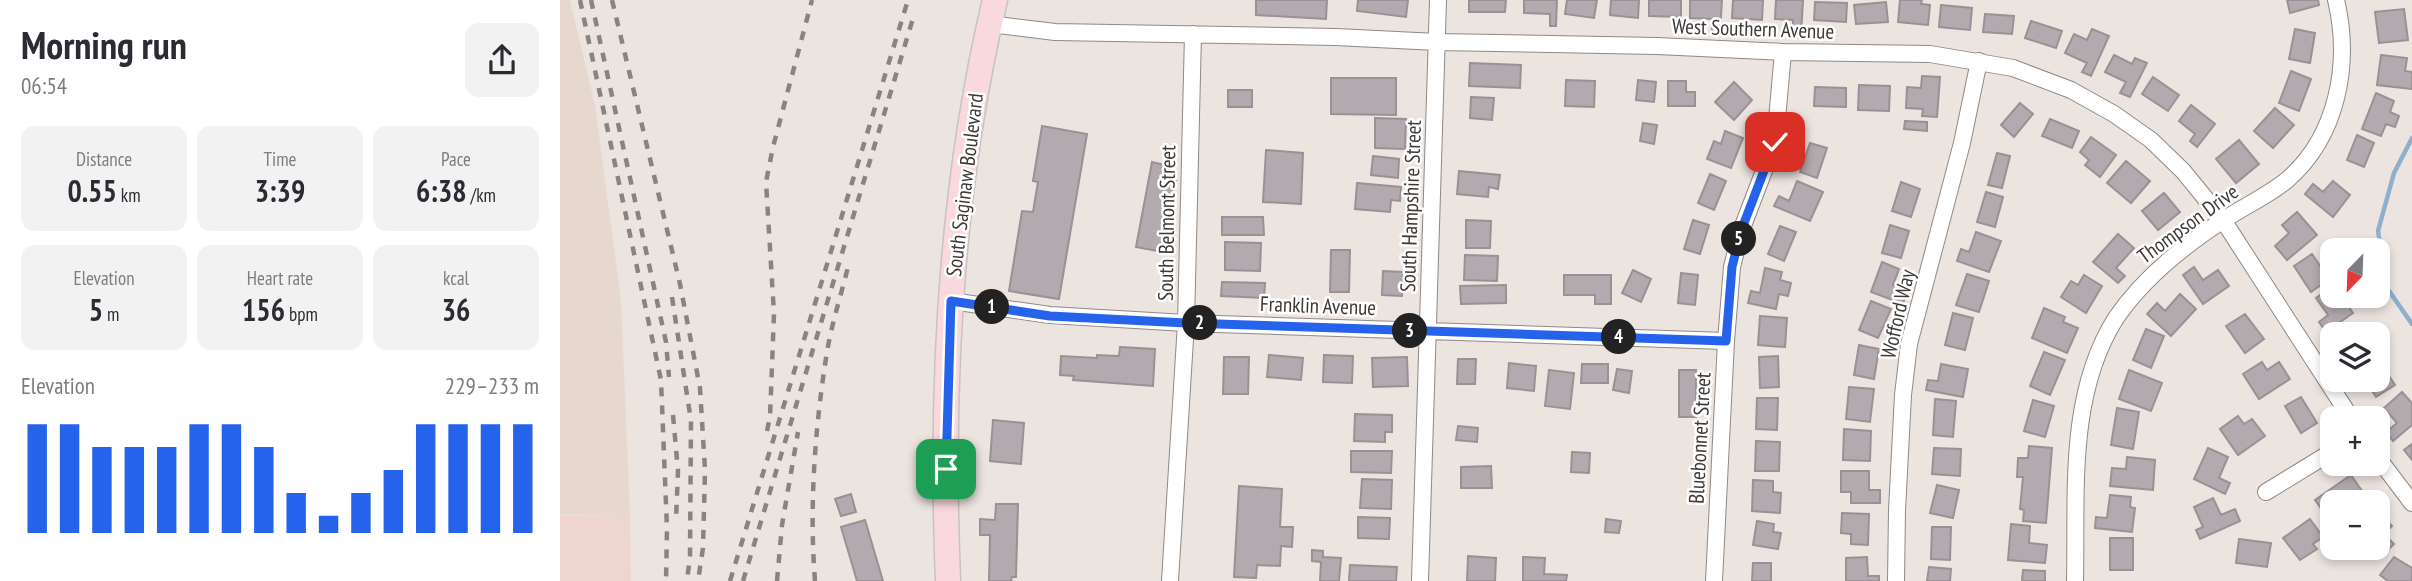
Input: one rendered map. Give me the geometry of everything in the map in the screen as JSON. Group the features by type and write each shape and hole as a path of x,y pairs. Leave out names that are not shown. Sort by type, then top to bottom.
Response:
{"main road":[{"name":"South Saginaw Boulevard","path":"948,581 946,469 951,301 967,152 995,0"}],"street":[{"name":"South Hampshire Street","path":"1420,581 1438,0"},
{"name":"Thompson Drive","path":"2075,581 2079,427 2084,396 2102,344 2116,319 2149,277 2223,220 2284,182 2301,167 2320,139 2333,109 2342,61 2341,22 2336,0"},
{"name":"West Southern Avenue","path":"989,24 1055,32 1930,54 2012,68 2042,78 2114,114 2168,155 2223,220 2343,406"},
{"name":"South Belmont Street","path":"1170,581 1186,323 1193,34"},
{"name":"Bluebonnet Street","path":"1713,581 1732,267 1738,243 1775,142 1783,52"},
{"name":"Wofford Way","path":"1896,581 1903,395 1909,344 1962,143 1979,61"},
{"name":"Franklin Avenue","path":"951,301 1050,316 1726,341"},
{"path":"2266,492 2320,459"},
{"path":"2390,474 2412,503"}],"shaded area":[{"path":"560,0 570,0 595,106 621,301 630,517 560,514"},
{"path":"560,515 630,517 631,581 560,581"}],"building":[{"path":"1256,0 1327,0 1326,19 1256,15"},
{"path":"1358,0 1408,0 1406,17 1357,11"},
{"path":"1469,0 1506,0 1505,12 1469,12"},
{"path":"1524,0 1557,0 1556,26 1550,26 1550,14 1524,13"},
{"path":"1567,0 1597,0 1594,18 1565,14"},
{"path":"1611,0 1639,0 1638,18 1610,15"},
{"path":"1649,0 1681,0 1681,17 1649,16"},
{"path":"1690,0 1722,0 1720,33 1712,32 1712,19 1690,18"},
{"path":"1733,0 1763,0 1762,20 1732,18"},
{"path":"1776,0 1803,0 1801,35 1793,35 1793,20 1775,19"},
{"path":"1900,0 1922,0 1921,4 1930,5 1928,25 1898,22"},
{"path":"2287,0 2318,0 2319,5 2290,13"},
{"path":"1815,2 1847,3 1846,22 1814,20"},
{"path":"1886,2 1888,22 1856,24 1854,5"},
{"path":"1941,5 1972,8 1970,30 1939,27"},
{"path":"2404,9 2408,40 2379,43 2375,12"},
{"path":"1985,14 2014,16 2012,34 1983,32"},
{"path":"2031,21 2062,31 2056,48 2025,38"},
{"path":"2092,29 2109,36 2091,76 2082,72 2087,63 2065,53 2074,34 2087,40"},
{"path":"2295,29 2315,33 2310,63 2289,59"},
{"path":"2114,55 2132,64 2135,58 2147,63 2130,97 2120,93 2126,82 2105,72"},
{"path":"2381,55 2407,58 2405,71 2412,72 2412,89 2377,85"},
{"path":"1470,63 1521,65 1520,88 1469,86"},
{"path":"2291,71 2311,79 2299,111 2279,103"},
{"path":"1922,76 1940,77 1937,117 1922,116 1923,109 1906,108 1907,87 1921,88"},
{"path":"2153,77 2179,95 2168,111 2142,94"},
{"path":"1331,78 1396,78 1396,115 1331,114"},
{"path":"1566,80 1595,81 1594,107 1565,106"},
{"path":"1638,80 1656,82 1654,102 1636,100"},
{"path":"1668,81 1686,81 1686,92 1695,92 1695,106 1668,106"},
{"path":"1734,82 1752,100 1734,120 1715,102"},
{"path":"1859,85 1890,86 1889,111 1858,110"},
{"path":"1815,87 1846,88 1846,107 1814,106"},
{"path":"1228,90 1252,90 1252,107 1228,107"},
{"path":"2376,93 2394,101 2390,112 2399,116 2395,127 2386,124 2381,136 2362,129"},
{"path":"1471,97 1494,98 1492,120 1470,118"},
{"path":"2020,103 2033,114 2014,137 2001,125"},
{"path":"2191,105 2215,124 2197,147 2190,141 2195,134 2179,121"},
{"path":"2275,108 2294,125 2273,148 2254,131"},
{"path":"1375,118 1406,119 1405,149 1375,148"},
{"path":"2050,119 2079,131 2072,148 2042,136"},
{"path":"1905,121 1927,122 1927,131 1904,129"},
{"path":"1643,123 1657,125 1654,144 1640,141"},
{"path":"1042,126 1087,134 1059,299 1009,291 1022,211 1033,212 1038,182 1033,181"},
{"path":"1725,131 1743,138 1731,168 1707,159 1714,141 1721,144"},
{"path":"2357,135 2374,143 2364,167 2347,160"},
{"path":"2091,137 2116,155 2100,177 2085,165 2089,160 2080,152"},
{"path":"2239,140 2259,164 2236,183 2216,159"},
{"path":"1810,143 1827,148 1817,178 1800,172"},
{"path":"1266,150 1303,153 1301,204 1263,202"},
{"path":"1997,153 2010,156 2002,188 1988,185"},
{"path":"1373,156 1399,159 1398,178 1371,175"},
{"path":"2126,161 2150,181 2131,203 2107,183"},
{"path":"1152,162 1169,166 1167,179 1176,181 1163,252 1136,247"},
{"path":"1459,171 1500,175 1498,189 1489,187 1488,197 1457,194"},
{"path":"1710,174 1726,181 1714,210 1698,203"},
{"path":"1797,181 1823,192 1810,221 1774,206 1779,196 1789,201"},
{"path":"2333,181 2350,195 2333,217 2305,194 2313,184 2323,192"},
{"path":"1901,182 1920,189 1911,217 1892,211"},
{"path":"1357,183 1401,187 1400,201 1391,200 1390,212 1355,209"},
{"path":"1986,192 2003,197 1995,227 1977,222"},
{"path":"2164,193 2180,212 2158,230 2142,211"},
{"path":"2297,212 2317,235 2287,260 2275,246 2289,233 2282,225"},
{"path":"1222,217 1263,217 1264,235 1222,235"},
{"path":"1466,220 1491,221 1490,248 1466,248"},
{"path":"1693,220 1709,225 1700,254 1684,249"},
{"path":"1890,225 1909,231 1901,258 1882,253"},
{"path":"1780,226 1796,232 1784,261 1768,254"},
{"path":"1976,232 2001,241 1989,272 1957,261 1961,249 1969,252"},
{"path":"2118,234 2134,248 2116,268 2125,276 2118,283 2093,262"},
{"path":"1225,242 1261,243 1260,271 1225,270"},
{"path":"1331,250 1350,250 1349,292 1330,292"},
{"path":"2312,254 2320,266 2320,286 2311,292 2294,266"},
{"path":"1465,255 1498,256 1497,281 1464,280"},
{"path":"1882,262 1899,269 1893,285 1907,291 1903,304 1871,292"},
{"path":"2194,267 2203,280 2218,270 2229,286 2203,304 2183,275"},
{"path":"1765,268 1782,272 1780,280 1791,283 1788,296 1779,294 1776,309 1748,303 1751,291 1760,293"},
{"path":"1633,270 1651,279 1641,302 1622,293"},
{"path":"1383,271 1403,272 1402,296 1382,295"},
{"path":"1681,273 1698,275 1695,305 1678,303"},
{"path":"1967,274 1989,281 1979,312 1956,305"},
{"path":"1564,275 1611,275 1611,304 1595,304 1595,295 1564,295"},
{"path":"2084,275 2102,286 2086,313 2061,297 2071,281 2078,285"},
{"path":"1222,282 1265,283 1264,298 1221,296"},
{"path":"1506,285 1506,303 1461,304 1460,286"},
{"path":"2180,294 2196,309 2171,336 2147,314 2157,303 2165,311"},
{"path":"1871,301 1891,309 1878,338 1859,330"},
{"path":"2044,308 2065,317 2063,322 2078,328 2067,353 2032,338"},
{"path":"2323,308 2349,308 2353,313 2340,322 2320,323 2319,322 2328,315"},
{"path":"1953,313 1973,318 1965,350 1945,345"},
{"path":"2245,314 2264,339 2245,353 2226,326"},
{"path":"1760,316 1787,318 1785,347 1758,345"},
{"path":"2146,329 2164,336 2151,368 2133,360"},
{"path":"1859,345 1879,349 1874,379 1854,375"},
{"path":"1120,347 1155,349 1153,386 1073,380 1074,376 1060,375 1061,356 1119,356"},
{"path":"2044,352 2065,360 2050,395 2030,386"},
{"path":"1269,355 1303,358 1301,380 1267,377"},
{"path":"1324,355 1353,356 1352,383 1323,382"},
{"path":"1778,356 1779,387 1760,388 1759,357"},
{"path":"1224,357 1249,357 1248,394 1223,394"},
{"path":"1407,357 1408,386 1373,387 1372,358"},
{"path":"1458,359 1476,359 1475,384 1457,384"},
{"path":"2262,362 2267,370 2279,362 2290,379 2259,399 2243,374"},
{"path":"1509,363 1536,366 1534,391 1507,388"},
{"path":"1582,364 1608,364 1608,383 1581,383"},
{"path":"1941,364 1968,369 1963,397 1926,390 1928,380 1938,381"},
{"path":"1617,369 1632,371 1629,393 1613,390"},
{"path":"1549,370 1574,373 1570,409 1545,406"},
{"path":"1679,370 1696,370 1696,417 1679,417"},
{"path":"2129,370 2162,383 2151,411 2119,399"},
{"path":"1849,387 1874,389 1870,422 1846,419"},
{"path":"2402,392 2412,403 2412,425 2393,441 2390,429 2397,423 2390,415 2390,406 2386,406"},
{"path":"2301,397 2317,423 2301,433 2285,406"},
{"path":"1757,398 1778,398 1777,430 1756,429"},
{"path":"1935,399 1956,401 1953,437 1933,435"},
{"path":"2033,400 2054,406 2045,437 2024,431"},
{"path":"2117,408 2139,412 2133,449 2111,445"},
{"path":"1355,414 1392,415 1392,432 1385,432 1385,442 1354,441"},
{"path":"2238,416 2244,424 2252,419 2265,436 2238,455 2220,429"},
{"path":"993,420 1024,423 1021,464 990,461"},
{"path":"1458,426 1478,428 1477,442 1456,440"},
{"path":"1844,429 1871,431 1870,461 1843,460"},
{"path":"1756,441 1780,442 1779,471 1755,471"},
{"path":"2412,444 2412,460 2404,450"},
{"path":"2029,446 2052,448 2046,523 2023,521 2024,510 2020,509 2023,477 2017,477 2018,458 2028,458"},
{"path":"1934,448 1961,449 1960,476 1932,474"},
{"path":"2208,448 2228,457 2219,478 2230,483 2225,494 2194,479"},
{"path":"1351,451 1392,451 1391,473 1351,472"},
{"path":"1572,452 1590,453 1589,473 1571,472"},
{"path":"2127,457 2155,460 2153,490 2110,486 2112,468 2126,469"},
{"path":"1491,466 1492,488 1461,488 1461,467"},
{"path":"1841,471 1869,471 1869,490 1880,490 1880,503 1851,503 1851,492 1841,492"},
{"path":"2352,476 2361,490 2329,490"},
{"path":"1362,479 1392,480 1391,509 1360,508"},
{"path":"1753,480 1773,481 1773,492 1781,493 1780,513 1752,511"},
{"path":"1937,485 1959,490 1953,518 1930,513"},
{"path":"1239,486 1282,489 1280,527 1293,527 1292,547 1281,546 1280,566 1257,565 1256,578 1234,577"},
{"path":"851,494 856,512 841,516 835,499"},
{"path":"2110,495 2131,497 2130,507 2135,508 2132,532 2095,528 2096,517 2107,518"},
{"path":"2213,498 2221,515 2235,509 2240,521 2200,539 2196,530 2203,527 2194,507"},
{"path":"996,504 1018,504 1016,577 1012,577 1011,581 989,581 990,535 980,535 980,519 995,520"},
{"path":"1842,513 1869,514 1868,545 1851,544 1851,534 1841,533"},
{"path":"1358,517 1390,518 1389,539 1358,538"},
{"path":"1606,519 1621,521 1619,533 1605,532"},
{"path":"2310,519 2320,533 2320,539 2313,544 2317,549 2300,560 2283,538"},
{"path":"865,520 883,581 857,581 841,527"},
{"path":"1757,521 1774,524 1773,532 1781,533 1778,549 1753,545"},
{"path":"2011,524 2030,526 2029,543 2047,545 2045,563 2008,560"},
{"path":"1932,527 1951,527 1950,560 1931,559"},
{"path":"2110,538 2133,538 2133,570 2110,570"},
{"path":"2239,539 2271,543 2267,567 2236,563"},
{"path":"1312,550 1323,551 1323,557 1341,558 1339,581 1320,581 1321,562 1312,561"},
{"path":"1468,556 1496,558 1495,581 1467,581"},
{"path":"1523,557 1545,558 1544,574 1567,575 1566,581 1523,581"},
{"path":"1867,557 1868,576 1879,576 1879,581 1846,581 1846,558"},
{"path":"2394,557 2412,568 2412,581 2388,581 2380,575"},
{"path":"1753,563 1771,563 1771,581 1752,581"},
{"path":"1350,565 1397,567 1396,581 1349,581"},
{"path":"1929,567 1951,569 1950,581 1927,581"},
{"path":"2023,570 2045,571 2045,581 2022,581"}],"waterway":[{"path":"2412,138 2394,173 2378,231 2387,288 2412,324"}],"railway":[{"path":"580,0 661,380 667,529 666,581"},
{"path":"591,0 666,342 669,377"},
{"path":"612,0 680,284 700,388 705,470 703,548 698,581"},
{"path":"767,431 770,417 774,314 766,182 812,0"},
{"path":"730,581 908,0"},
{"path":"743,581 914,15"},
{"path":"815,581 813,495 819,408 829,341 849,263"},
{"path":"672,297 691,421 690,556 687,581"},
{"path":"673,415 678,471 676,520"},
{"path":"777,581 782,525 798,432"}],"route":[{"path":"946,469 951,301 1050,316 1726,341 1732,267 1741,231 1775,142"}]}
